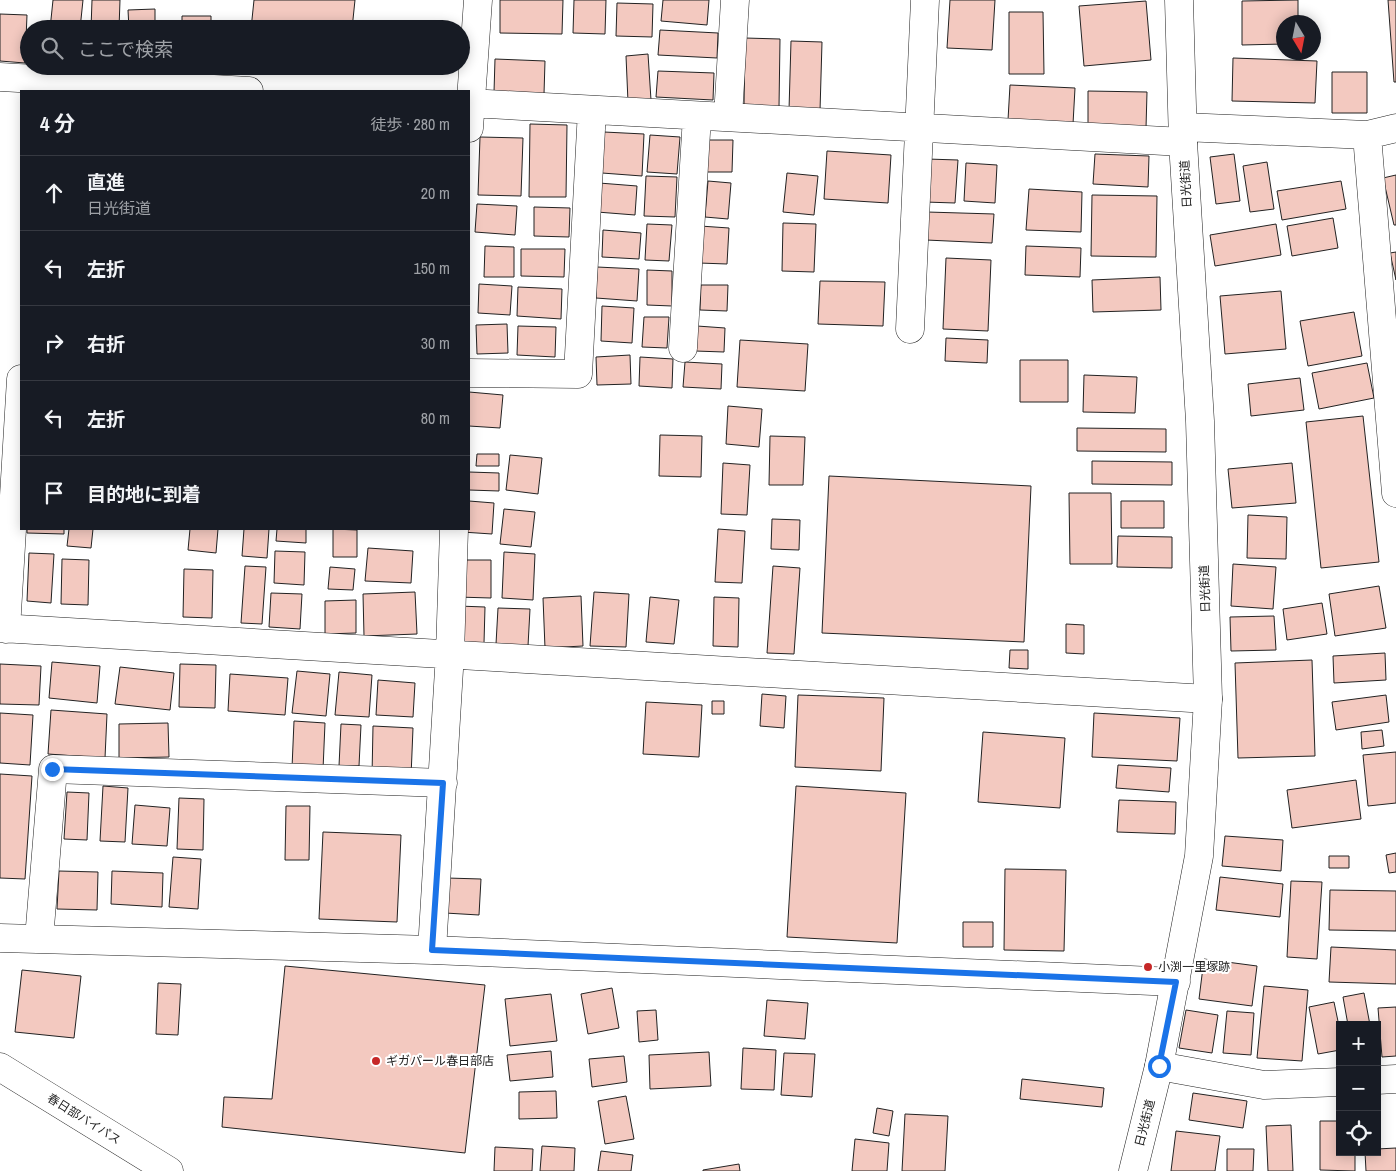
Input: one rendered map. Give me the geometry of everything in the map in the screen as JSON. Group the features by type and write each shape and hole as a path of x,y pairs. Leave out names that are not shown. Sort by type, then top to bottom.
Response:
{"main road":[{"path":"470,100 478,0"},
{"path":"728,117 735,0"},
{"path":"910,329 918,128 926,0"},
{"name":"日光街道","path":"1133,1171 1159,1066 1198,856 1208,699 1200,421 1183,134 1179,0"},
{"path":"0,77 39,85 214,90"},
{"path":"470,373 578,374 592,110"},
{"path":"470,112 592,110 918,128 1183,134 1366,135 1396,128"},
{"path":"683,348 696,116"},
{"path":"1366,135 1396,483"},
{"path":"20,393 3,628 1208,699"},
{"path":"432,950 450,654 454,530"},
{"path":"40,939 52,769 443,783"},
{"path":"0,938 432,950 1176,982"},
{"path":"1159,1066 1264,1085 1336,1082"},
{"name":"春日部バイパス","path":"0,1068 169,1171"},
{"path":"1381,1080 1396,1079"}],"building":[{"path":"53,0 83,0 81,20 51,20"},
{"path":"92,0 120,0 119,20 91,20"},
{"path":"254,0 355,0 353,20 252,20"},
{"path":"500,0 563,0 562,34 500,33"},
{"path":"574,0 606,0 605,34 573,33"},
{"path":"663,0 709,0 707,25 661,21"},
{"path":"950,0 995,0 992,50 947,48"},
{"path":"1298,0 1298,15 1276,15 1276,44 1242,45 1242,1"},
{"path":"1388,0 1396,0 1396,82 1394,82"},
{"path":"1146,1 1151,60 1084,66 1079,6"},
{"path":"617,3 653,4 652,37 616,36"},
{"path":"155,9 155,20 129,20 128,10"},
{"path":"1009,12 1043,12 1044,74 1009,74"},
{"path":"0,14 27,15 27,20 20,20 20,63 0,61"},
{"path":"182,16 211,16 211,20 182,20"},
{"path":"660,30 718,33 717,58 658,55"},
{"path":"745,38 780,39 779,107 744,106"},
{"path":"791,41 822,42 820,111 789,110"},
{"path":"648,54 651,100 628,102 626,56"},
{"path":"1233,58 1317,61 1315,103 1232,101"},
{"path":"495,59 545,61 544,94 494,92"},
{"path":"658,71 714,73 713,100 656,97"},
{"path":"1332,72 1367,72 1367,113 1332,113"},
{"path":"125,75 152,75 152,77"},
{"path":"1010,85 1075,88 1073,124 1008,120"},
{"path":"1088,91 1147,92 1146,128 1088,128"},
{"path":"530,124 567,125 566,197 529,197"},
{"path":"604,132 644,134 642,176 602,173"},
{"path":"650,135 680,137 677,174 647,172"},
{"path":"480,137 523,138 521,196 478,195"},
{"path":"705,140 733,140 732,172 704,172"},
{"path":"827,151 891,155 888,203 824,199"},
{"path":"1095,154 1149,156 1148,187 1093,184"},
{"path":"1234,154 1240,201 1216,204 1210,157"},
{"path":"927,159 958,160 955,203 925,202"},
{"path":"1267,162 1274,209 1250,212 1243,166"},
{"path":"966,163 997,165 995,203 964,201"},
{"path":"787,173 818,176 814,215 783,212"},
{"path":"1396,175 1396,225 1394,225 1383,178"},
{"path":"646,176 677,177 675,217 644,216"},
{"path":"708,181 731,183 728,219 705,217"},
{"path":"1341,181 1346,209 1282,220 1277,191"},
{"path":"599,183 637,186 635,215 597,212"},
{"path":"1029,189 1082,192 1081,232 1026,230"},
{"path":"1092,195 1157,196 1156,257 1091,256"},
{"path":"477,204 517,206 515,235 475,232"},
{"path":"534,207 570,208 569,237 534,236"},
{"path":"927,212 994,214 992,243 926,240"},
{"path":"1333,218 1338,248 1292,256 1287,226"},
{"path":"783,223 816,224 814,272 782,271"},
{"path":"647,224 672,225 669,261 645,260"},
{"path":"1276,224 1281,255 1215,266 1210,235"},
{"path":"700,226 729,228 727,264 699,263"},
{"path":"603,230 641,233 639,259 602,257"},
{"path":"485,246 514,247 514,277 484,277"},
{"path":"1026,246 1081,248 1080,277 1025,275"},
{"path":"521,249 565,249 564,277 521,276"},
{"path":"1396,252 1396,280 1390,253"},
{"path":"946,258 991,260 988,331 943,329"},
{"path":"597,267 639,269 637,301 596,298"},
{"path":"647,270 672,271 672,306 647,305"},
{"path":"1160,277 1161,310 1093,312 1092,280"},
{"path":"820,281 885,282 883,326 818,324"},
{"path":"479,284 512,286 510,315 478,313"},
{"path":"701,285 728,285 727,311 700,310"},
{"path":"518,287 562,289 561,319 517,316"},
{"path":"1281,291 1286,349 1225,354 1220,296"},
{"path":"602,306 634,308 632,343 601,341"},
{"path":"1354,312 1362,356 1308,366 1300,321"},
{"path":"644,317 669,317 667,348 642,347"},
{"path":"507,324 508,353 477,354 476,325"},
{"path":"518,326 556,327 555,357 517,355"},
{"path":"697,326 725,328 724,352 695,351"},
{"path":"946,338 988,340 987,363 945,361"},
{"path":"740,340 808,344 805,391 737,387"},
{"path":"630,355 631,384 597,385 596,357"},
{"path":"640,357 673,359 672,388 639,386"},
{"path":"1020,360 1068,360 1068,402 1020,402"},
{"path":"685,362 722,364 721,389 683,387"},
{"path":"1367,363 1374,398 1319,409 1312,373"},
{"path":"1084,375 1137,377 1135,413 1083,412"},
{"path":"1300,378 1304,410 1251,416 1248,384"},
{"path":"470,392 503,395 500,428 470,426"},
{"path":"728,406 762,409 759,447 726,444"},
{"path":"1363,416 1379,562 1321,568 1306,422"},
{"path":"1077,428 1166,429 1166,452 1077,451"},
{"path":"660,435 702,436 701,477 659,476"},
{"path":"770,436 805,437 803,485 769,485"},
{"path":"477,454 499,454 499,466 476,466"},
{"path":"510,455 542,458 538,494 506,490"},
{"path":"1092,461 1172,462 1172,485 1092,484"},
{"path":"723,463 750,465 747,515 721,514"},
{"path":"1292,463 1296,503 1232,508 1228,469"},
{"path":"470,472 499,473 499,491 470,490"},
{"path":"829,476 1031,486 1024,642 822,633"},
{"path":"1069,493 1111,493 1112,564 1070,564"},
{"path":"470,501 494,503 492,534 462,532 462,530 470,530"},
{"path":"1121,501 1164,501 1164,528 1121,528"},
{"path":"504,509 535,512 531,547 500,544"},
{"path":"1248,515 1287,517 1286,559 1247,558"},
{"path":"772,519 800,520 799,550 771,549"},
{"path":"718,529 745,531 742,583 715,582"},
{"path":"27,530 64,530 64,534 27,533"},
{"path":"69,530 93,530 91,548 67,546"},
{"path":"190,530 218,530 216,553 188,550"},
{"path":"244,530 269,530 267,558 242,556"},
{"path":"277,530 306,530 306,543 276,541"},
{"path":"333,530 357,530 357,557 333,557"},
{"path":"1118,536 1172,537 1172,568 1117,567"},
{"path":"368,548 413,551 411,583 365,581"},
{"path":"275,551 305,552 304,585 274,583"},
{"path":"504,552 535,554 533,600 502,598"},
{"path":"29,553 54,554 51,603 27,601"},
{"path":"62,559 89,560 88,605 61,604"},
{"path":"457,560 491,560 491,598 457,597"},
{"path":"1233,564 1276,567 1273,609 1231,606"},
{"path":"245,566 266,567 262,624 241,623"},
{"path":"773,566 800,568 794,654 767,653"},
{"path":"330,567 355,569 353,590 328,589"},
{"path":"184,569 213,570 212,618 183,617"},
{"path":"1379,586 1386,628 1335,636 1329,594"},
{"path":"415,592 417,634 364,636 363,594"},
{"path":"594,592 629,594 626,647 590,646"},
{"path":"271,593 302,594 300,629 269,627"},
{"path":"581,596 583,646 545,648 543,598"},
{"path":"650,597 679,600 674,644 646,642"},
{"path":"714,597 739,598 738,647 713,646"},
{"path":"356,600 356,633 325,634 325,601"},
{"path":"1322,603 1327,634 1287,640 1283,609"},
{"path":"458,606 485,607 484,643 456,642"},
{"path":"498,608 530,609 528,646 496,644"},
{"path":"1274,616 1276,650 1231,651 1230,617"},
{"path":"1066,624 1084,625 1084,654 1066,653"},
{"path":"1010,650 1028,650 1028,669 1009,668"},
{"path":"1385,653 1386,680 1334,683 1333,656"},
{"path":"1312,660 1315,756 1238,758 1235,663"},
{"path":"52,662 100,666 97,703 49,698"},
{"path":"0,664 41,666 39,705 0,704"},
{"path":"180,664 216,665 215,708 179,707"},
{"path":"120,667 174,673 170,710 115,704"},
{"path":"297,671 330,674 326,716 292,713"},
{"path":"339,672 372,675 369,717 335,715"},
{"path":"230,674 288,678 285,715 228,711"},
{"path":"378,680 415,683 413,717 376,715"},
{"path":"762,694 786,696 784,728 760,726"},
{"path":"798,695 884,698 881,771 795,767"},
{"path":"1386,695 1389,722 1336,730 1332,702"},
{"path":"712,701 724,701 724,714 712,714"},
{"path":"646,702 702,705 699,757 643,754"},
{"path":"51,710 107,714 105,758 48,754"},
{"path":"0,713 33,715 30,765 0,763"},
{"path":"1094,713 1180,718 1177,761 1092,757"},
{"path":"294,721 325,723 323,770 292,768"},
{"path":"168,723 169,757 119,758 119,724"},
{"path":"341,724 361,725 359,766 339,766"},
{"path":"373,726 413,728 411,777 372,776"},
{"path":"1382,730 1384,746 1362,749 1361,732"},
{"path":"983,732 1065,738 1060,808 978,802"},
{"path":"1396,752 1396,803 1368,806 1363,755"},
{"path":"1118,765 1171,768 1169,792 1116,788"},
{"path":"0,774 32,776 25,879 0,878"},
{"path":"1356,780 1361,819 1292,828 1287,790"},
{"path":"103,786 128,788 125,842 100,841"},
{"path":"796,786 906,793 897,943 787,937"},
{"path":"67,792 89,793 87,840 64,839"},
{"path":"179,798 204,799 203,850 177,849"},
{"path":"1119,800 1176,802 1175,834 1117,832"},
{"path":"135,805 170,808 167,846 132,844"},
{"path":"286,806 310,806 309,860 285,860"},
{"path":"323,832 401,835 397,922 319,919"},
{"path":"1225,836 1283,840 1281,871 1222,866"},
{"path":"1396,853 1396,872 1389,873 1386,855"},
{"path":"1329,856 1349,856 1349,868 1329,868"},
{"path":"173,857 201,859 198,909 169,907"},
{"path":"1005,869 1066,870 1064,951 1004,950"},
{"path":"59,871 98,872 97,910 57,909"},
{"path":"112,871 163,873 162,907 111,904"},
{"path":"1220,877 1283,884 1280,917 1216,910"},
{"path":"447,878 481,879 479,915 445,913"},
{"path":"1291,881 1322,882 1317,959 1287,957"},
{"path":"1330,890 1396,891 1396,931 1329,930"},
{"path":"963,922 993,922 993,947 963,947"},
{"path":"1331,947 1396,950 1396,984 1329,982"},
{"path":"1204,959 1257,966 1252,1006 1199,999"},
{"path":"285,966 485,985 465,1153 222,1127 224,1097 272,1099"},
{"path":"22,970 81,976 74,1038 15,1032"},
{"path":"158,983 181,984 178,1035 156,1034"},
{"path":"1264,986 1308,990 1302,1061 1257,1058"},
{"path":"612,988 619,1028 588,1034 581,994"},
{"path":"1364,993 1369,1021 1347,1021 1343,997"},
{"path":"551,994 557,1041 510,1046 505,999"},
{"path":"767,1000 808,1003 805,1039 764,1036"},
{"path":"1334,1002 1338,1021 1336,1021 1336,1051 1318,1054 1309,1007"},
{"path":"1396,1007 1396,1056 1382,1057 1381,1021 1379,1021 1378,1008"},
{"path":"656,1010 658,1040 639,1042 637,1011"},
{"path":"1186,1010 1218,1015 1212,1053 1179,1048"},
{"path":"1227,1011 1254,1013 1251,1055 1223,1053"},
{"path":"743,1048 776,1050 774,1090 741,1089"},
{"path":"551,1051 553,1077 510,1081 507,1055"},
{"path":"709,1052 711,1086 650,1089 649,1055"},
{"path":"784,1053 815,1054 812,1097 781,1095"},
{"path":"624,1056 627,1082 592,1087 589,1059"},
{"path":"1022,1079 1104,1088 1102,1107 1020,1099"},
{"path":"556,1091 557,1118 519,1119 519,1092"},
{"path":"1193,1093 1247,1101 1243,1128 1189,1120"},
{"path":"626,1096 634,1139 605,1144 598,1101"},
{"path":"877,1108 893,1111 889,1136 873,1133"},
{"path":"905,1114 948,1116 945,1171 902,1171"},
{"path":"1320,1121 1336,1121 1336,1156 1355,1156 1355,1171 1320,1170"},
{"path":"1291,1125 1293,1171 1268,1171 1266,1126"},
{"path":"1176,1131 1220,1136 1215,1171 1171,1171"},
{"path":"855,1139 889,1143 887,1171 852,1171"},
{"path":"542,1146 575,1148 574,1171 540,1171"},
{"path":"495,1147 533,1149 532,1171 494,1171"},
{"path":"1396,1148 1396,1171 1366,1171 1365,1156 1381,1156 1381,1149"},
{"path":"1227,1149 1254,1149 1253,1171 1227,1171"},
{"path":"601,1151 633,1155 631,1171 598,1171"},
{"path":"739,1164 740,1171 703,1171 703,1170"}],"place":[{"name":"小渕一里塚跡","path":"1148,967"},
{"name":"ギガパール春日部店","path":"376,1061"}],"route":[{"path":"52,769 443,783 432,950 1176,982 1159,1066"}]}
